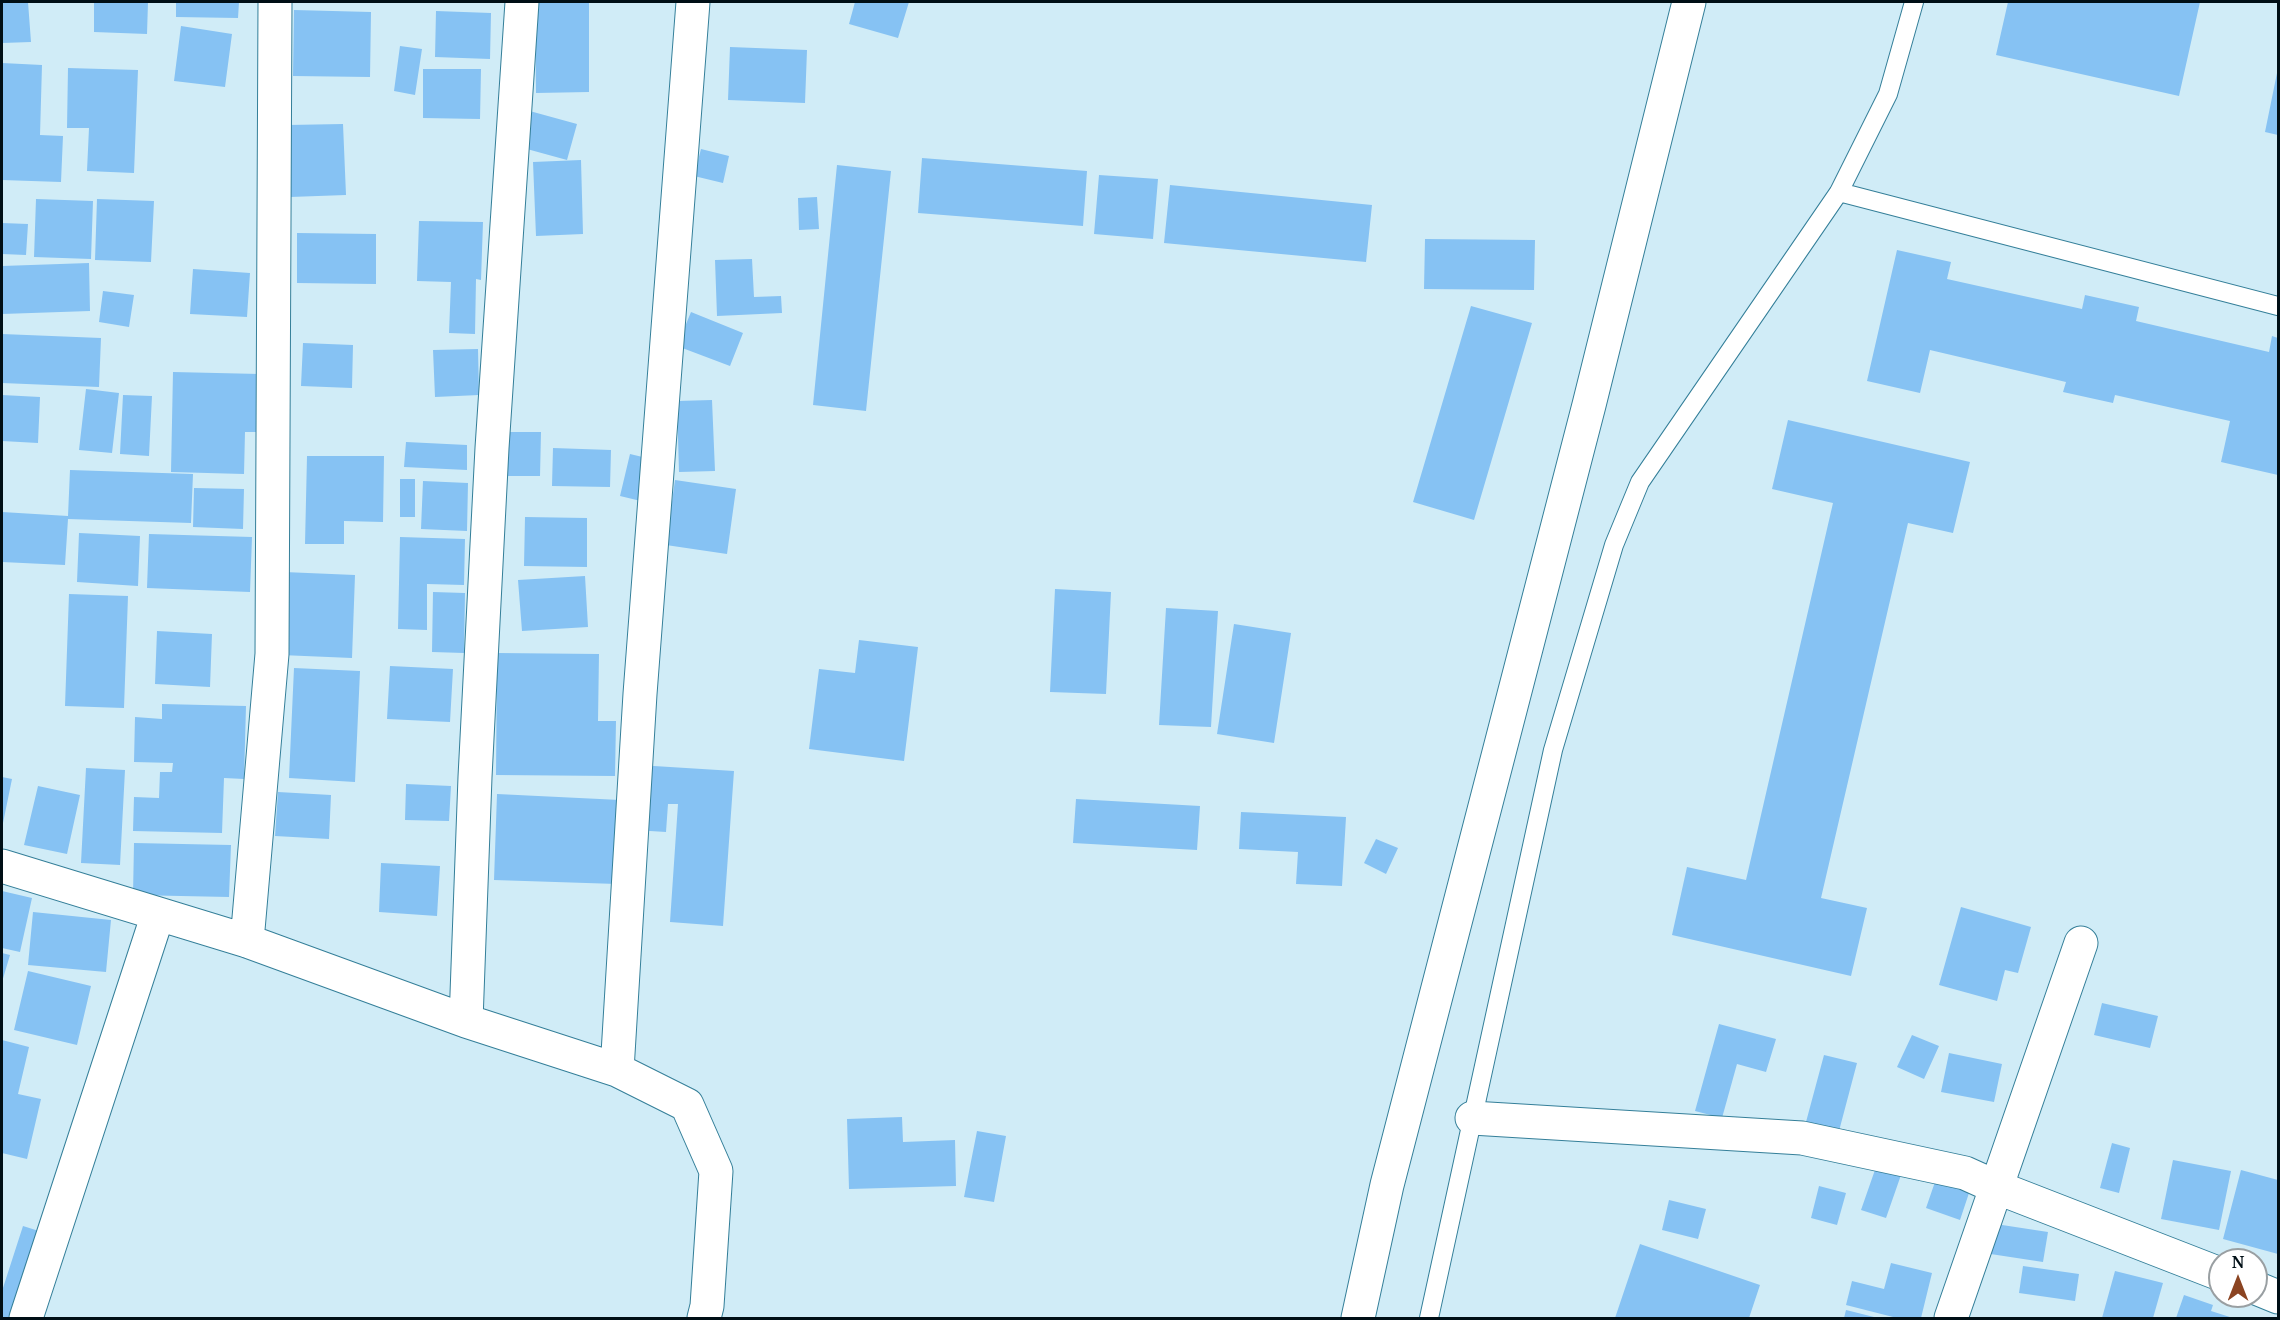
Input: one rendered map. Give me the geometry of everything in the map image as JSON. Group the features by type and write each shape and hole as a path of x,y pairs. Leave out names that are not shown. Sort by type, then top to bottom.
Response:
{"street":[{"path":"247,941 272,654 275,2"},
{"path":"466,1021 475,777 492,448 522,2"},
{"path":"617,1070 644,647 693,2"},
{"path":"1358,1318 1387,1185 1583,428 1689,2"},
{"path":"2,866 247,941 466,1021 617,1070 687,1105 716,1171 707,1306 704,1318"},
{"path":"26,1318 158,914"},
{"path":"1951,1318 2081,943"},
{"path":"1472,1118 1802,1138 1965,1173 2208,1269"}],"lane":[{"path":"1429,1318 1553,750 1614,545 1640,482 1839,192 1888,94 1914,2"},
{"path":"1839,192 2278,306"}],"building":[{"path":"2,2 28,2 31,42 2,43"},
{"path":"94,2 148,2 147,34 94,32"},
{"path":"176,2 239,2 238,18 176,17"},
{"path":"535,2 589,2 589,92 536,93"},
{"path":"855,2 909,2 898,38 849,24"},
{"path":"2008,2 2200,2 2179,96 1996,55"},
{"path":"294,10 371,12 370,77 293,76"},
{"path":"436,11 491,13 490,59 435,57"},
{"path":"181,26 232,34 225,87 174,81"},
{"path":"400,46 422,49 415,95 394,91"},
{"path":"730,47 807,50 805,103 728,100"},
{"path":"2,63 42,65 40,135 63,136 61,182 2,180"},
{"path":"68,68 138,70 134,173 87,171 89,128 67,128"},
{"path":"423,69 481,69 480,119 423,118"},
{"path":"2278,73 2278,135 2265,132"},
{"path":"526,110 577,124 567,160 516,146"},
{"path":"343,124 346,195 290,197 288,125"},
{"path":"701,149 729,156 723,183 694,176"},
{"path":"922,158 1087,171 1083,226 918,213"},
{"path":"581,160 583,234 536,236 533,162"},
{"path":"837,165 891,171 866,411 813,405"},
{"path":"1099,175 1158,179 1153,239 1094,234"},
{"path":"1170,185 1372,205 1366,262 1164,243"},
{"path":"817,197 819,229 799,230 798,198"},
{"path":"36,199 93,201 91,259 34,257"},
{"path":"97,199 154,201 151,262 95,260"},
{"path":"419,221 483,222 481,280 476,279 475,334 449,333 451,282 417,281"},
{"path":"2,223 28,224 26,255 2,254"},
{"path":"297,233 376,234 376,284 297,283"},
{"path":"1425,239 1535,240 1534,290 1424,289"},
{"path":"1897,250 1951,262 1947,279 2082,309 2085,295 2139,307 2136,321 2269,352 2272,336 2278,338 2278,475 2221,462 2230,421 2115,395 2113,403 2063,392 2066,382 1930,350 1920,393 1867,381"},
{"path":"752,259 754,297 781,296 782,313 717,316 715,260"},
{"path":"89,263 90,311 2,314 2,266"},
{"path":"193,269 250,273 247,317 190,314"},
{"path":"103,291 134,295 129,327 99,322"},
{"path":"1471,306 1532,323 1474,520 1413,502"},
{"path":"691,312 743,333 730,366 677,346"},
{"path":"2,334 101,338 99,387 2,383"},
{"path":"303,343 353,345 352,388 301,386"},
{"path":"478,349 479,395 435,397 433,350"},
{"path":"173,372 260,374 258,432 245,432 244,474 171,472"},
{"path":"86,389 119,393 112,453 79,450"},
{"path":"2,395 40,397 38,443 2,441"},
{"path":"123,395 152,396 149,456 120,454"},
{"path":"712,400 715,471 679,472 677,401"},
{"path":"1788,420 1970,462 1953,533 1908,523 1821,898 1867,908 1851,976 1672,935 1687,867 1746,880 1833,503 1772,489"},
{"path":"506,432 541,432 540,476 505,476"},
{"path":"406,442 467,445 467,470 404,467"},
{"path":"553,448 611,450 610,487 552,486"},
{"path":"630,454 655,460 645,502 620,496"},
{"path":"307,456 384,456 383,522 344,521 344,544 305,544"},
{"path":"70,470 193,474 191,523 68,519 65,565 2,562 2,512 68,516"},
{"path":"400,479 415,479 415,517 400,517"},
{"path":"675,480 736,489 727,554 666,545"},
{"path":"423,481 468,483 467,531 421,529"},
{"path":"194,488 244,489 243,529 193,527"},
{"path":"525,517 587,518 587,567 524,566"},
{"path":"79,533 140,536 138,586 77,582"},
{"path":"149,534 252,537 250,592 147,588"},
{"path":"400,537 465,539 464,585 427,584 427,630 398,629"},
{"path":"284,572 355,575 352,658 281,655"},
{"path":"585,576 588,627 522,631 518,580"},
{"path":"1055,589 1111,592 1106,694 1050,692"},
{"path":"433,592 465,593 464,653 432,652"},
{"path":"69,594 128,596 124,708 65,706"},
{"path":"1166,608 1218,611 1211,727 1159,725"},
{"path":"1234,624 1291,633 1274,743 1217,734"},
{"path":"157,631 212,634 210,687 155,684"},
{"path":"859,640 918,647 904,761 809,749 819,669 855,673"},
{"path":"497,653 599,654 598,721 616,721 615,776 496,775"},
{"path":"390,666 453,669 450,722 387,719"},
{"path":"294,668 360,671 355,782 289,778"},
{"path":"162,704 246,706 244,779 224,778 222,833 133,831 134,797 159,798 160,772 172,772 173,763 134,762 135,717 162,719"},
{"path":"638,765 734,771 723,926 670,922 678,804 668,804 666,832 634,830"},
{"path":"86,768 125,770 120,865 81,863"},
{"path":"2,777 12,779 3,823 2,823"},
{"path":"406,784 451,786 449,821 405,820"},
{"path":"38,786 80,795 67,854 24,845"},
{"path":"278,792 331,795 329,839 275,836"},
{"path":"497,794 620,800 617,884 494,880"},
{"path":"1076,799 1200,806 1197,850 1073,843"},
{"path":"1241,812 1346,817 1342,886 1296,884 1298,852 1239,849"},
{"path":"1376,839 1398,848 1386,874 1364,863"},
{"path":"134,843 231,845 229,897 133,895"},
{"path":"381,863 440,866 437,916 379,912"},
{"path":"2,891 32,898 20,952 2,948"},
{"path":"1961,907 2031,927 2018,973 2005,970 1997,1001 1939,985"},
{"path":"33,912 111,920 106,972 28,965"},
{"path":"2,953 10,955 2,982"},
{"path":"28,971 91,986 77,1045 14,1030"},
{"path":"2102,1003 2158,1016 2150,1048 2094,1035"},
{"path":"1719,1024 1776,1039 1766,1072 1737,1064 1722,1118 1695,1111"},
{"path":"1912,1035 1939,1046 1924,1079 1897,1067"},
{"path":"2,1040 29,1047 18,1094 41,1099 27,1159 2,1153"},
{"path":"1949,1053 2002,1064 1994,1102 1941,1092"},
{"path":"1824,1055 1857,1063 1839,1131 1806,1122"},
{"path":"902,1117 903,1142 955,1140 956,1186 849,1189 847,1119"},
{"path":"977,1131 1006,1136 994,1202 964,1197"},
{"path":"2112,1143 2130,1148 2119,1193 2100,1188"},
{"path":"2173,1160 2231,1171 2219,1230 2161,1219"},
{"path":"1876,1167 1901,1175 1886,1218 1861,1210"},
{"path":"2241,1170 2278,1180 2278,1254 2268,1251 2268,1248 2256,1248 2223,1239"},
{"path":"1936,1179 1970,1190 1960,1220 1926,1208"},
{"path":"1819,1186 1846,1193 1837,1225 1811,1218"},
{"path":"1669,1200 1706,1209 1698,1239 1662,1230"},
{"path":"1989,1223 2048,1232 2043,1262 1984,1253"},
{"path":"23,1226 42,1232 14,1318 2,1318 2,1291"},
{"path":"1640,1244 1760,1285 1749,1318 1615,1318"},
{"path":"1891,1263 1932,1273 1921,1318 1897,1318 1846,1305 1852,1281 1884,1289"},
{"path":"2023,1266 2079,1274 2075,1301 2019,1293"},
{"path":"2115,1271 2163,1283 2153,1318 2102,1318"},
{"path":"2184,1295 2208,1303 2208,1308 2212,1308 2211,1311 2233,1318 2176,1318"},
{"path":"1846,1310 1878,1318 1844,1318"}]}
